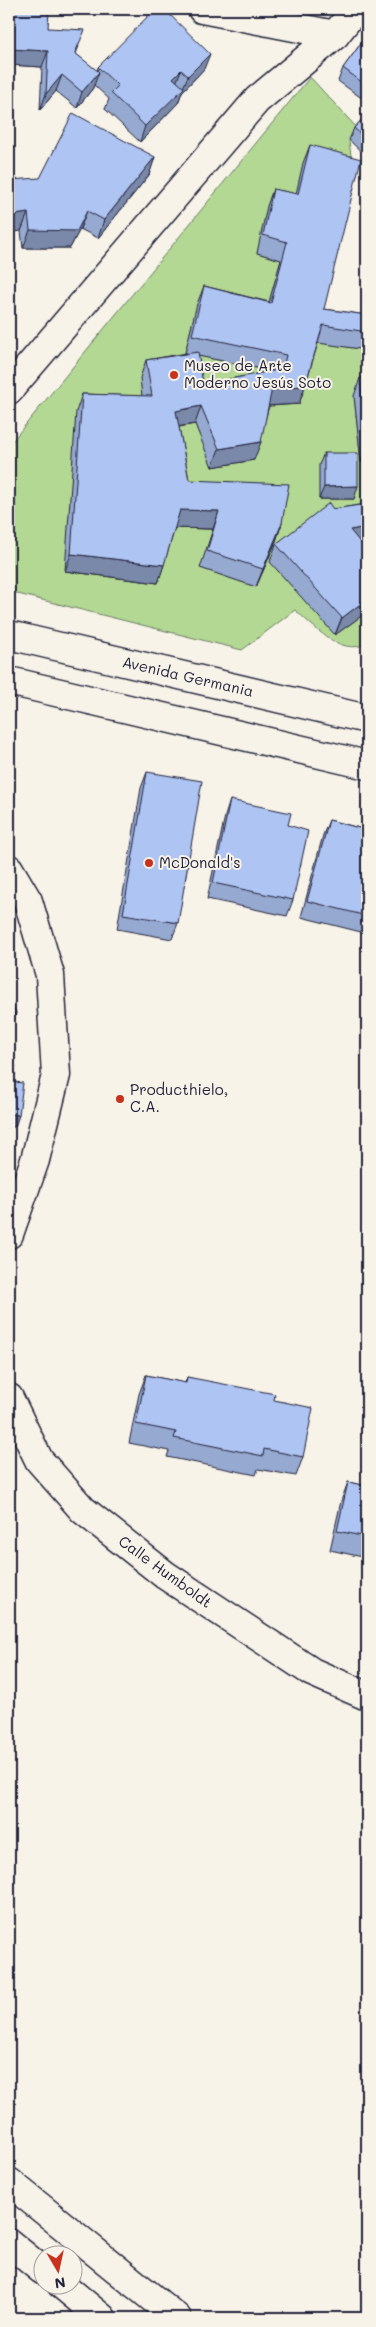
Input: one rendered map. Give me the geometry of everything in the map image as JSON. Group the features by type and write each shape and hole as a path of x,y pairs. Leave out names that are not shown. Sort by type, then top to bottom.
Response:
{"street":[{"path":"202,9 335,35"},
{"path":"9,390 257,100 335,35 356,9"},
{"name":"Avenida Germania","path":"9,635 367,720"},
{"path":"9,681 367,765"},
{"path":"9,869 28,901 50,975 56,1076 36,1160 9,1234"},
{"name":"Calle Humboldt","path":"9,1398 40,1460 83,1510 165,1575 312,1672 367,1696"},
{"path":"9,2182 176,2318"},
{"path":"9,2243 32,2262"},
{"path":"72,2294 102,2318"}],"green space":[{"path":"310,77 357,128 349,141 354,177 292,212 257,253 281,260 264,320 197,304 185,353 280,373 145,414 65,571 158,583 173,528 213,529 201,568 256,587 276,541 282,502 183,498 170,428 195,424 213,467 266,406 316,342 367,350 367,395 354,396 361,462 367,461 367,521 335,635 367,612 367,643 357,647 338,643 328,638 295,610 242,650 18,594 9,589 9,445"}],"building":[{"path":"9,9 49,10 48,28 85,30 75,53 99,72 82,92 62,75 46,94 48,51 9,49"},
{"path":"155,9 164,9 210,54 188,76 181,70 173,78 184,88 145,126 111,93 118,86 98,67"},
{"path":"367,35 367,86 343,68"},
{"path":"73,113 155,157 104,220 87,211 77,231 30,230 28,213 9,216 9,180 40,178"},
{"path":"367,114 367,140 354,128"},
{"name":"Museo de Arte Moderno Jesús Soto","path":"310,145 361,159 324,309 367,315 367,332 323,325 305,386 272,388 261,442 219,449 201,406 176,411 189,480 289,484 282,523 263,569 207,551 219,511 180,510 164,565 71,554 82,394 152,396 146,360 198,352 203,384 283,369 286,355 192,335 204,286 271,303 287,242 263,235 273,189 298,194"},
{"path":"360,378 367,378 367,444"},
{"path":"324,453 358,453 358,486 324,487"},
{"path":"329,503 333,509 367,504 367,527 350,530 367,551 367,599 342,618 276,544"},
{"path":"147,772 202,781 178,923 123,914"},
{"path":"230,800 291,813 288,825 308,831 293,900 213,883"},
{"path":"329,820 367,830 367,916 307,901"},
{"path":"9,995 16,1013 9,1016"},
{"path":"9,1064 16,1065 14,1082 23,1083 19,1115 9,1114"},
{"path":"146,1375 186,1383 187,1377 275,1394 274,1400 313,1408 303,1457 264,1449 263,1456 174,1438 176,1432 136,1424"},
{"path":"348,1482 367,1486 367,1537 337,1531"}],"place":[{"name":"Museo de Arte Moderno Jesús Soto","path":"174,375"},
{"name":"McDonald's","path":"149,863"},
{"name":"Producthielo, C.A.","path":"120,1099"}]}
